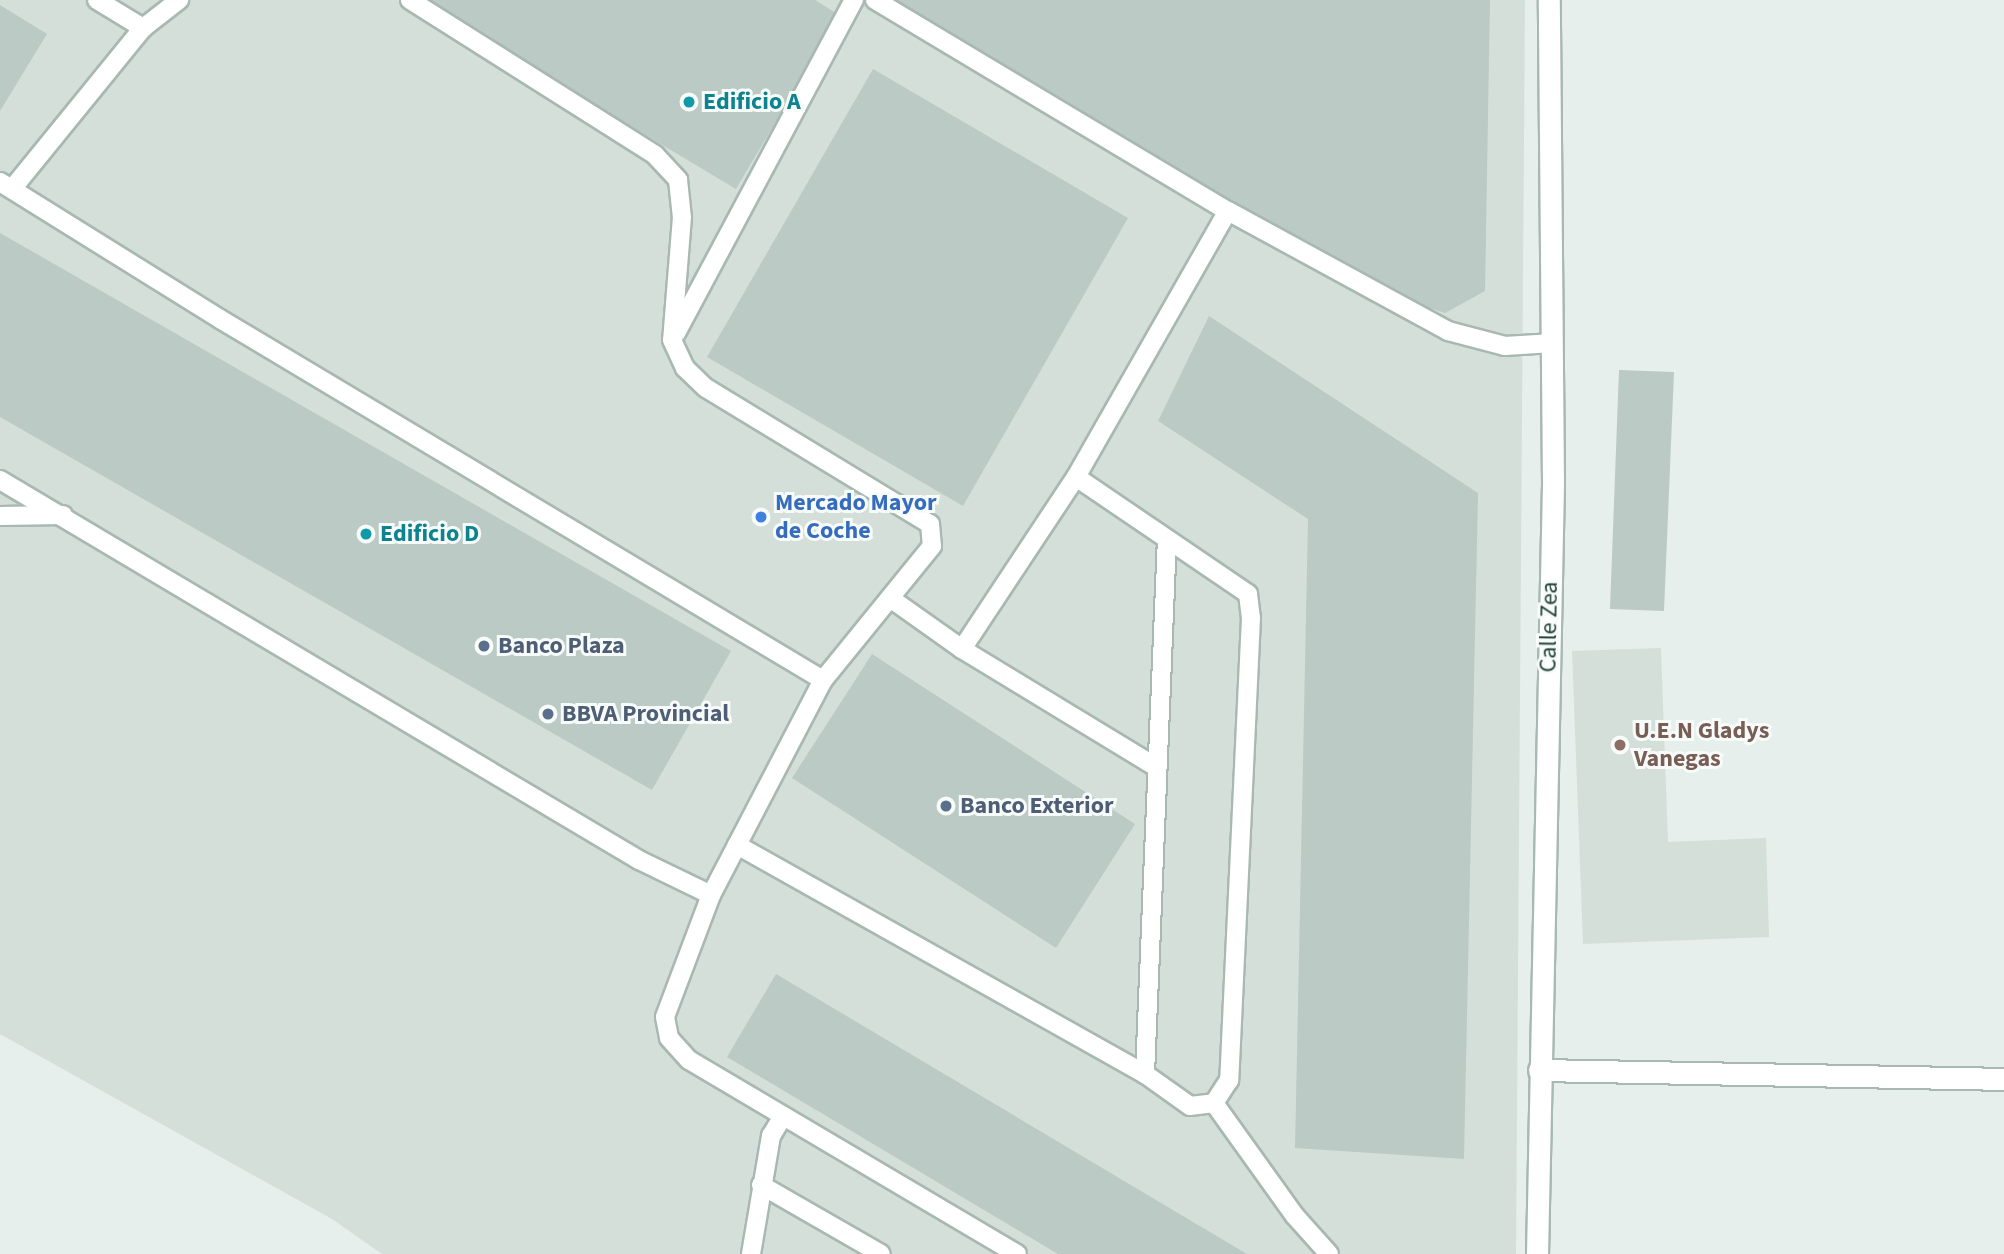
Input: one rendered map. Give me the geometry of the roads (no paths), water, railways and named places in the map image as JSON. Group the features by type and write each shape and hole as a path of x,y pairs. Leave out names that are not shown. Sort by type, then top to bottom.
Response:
{"street":[{"name":"Calle Zea","path":"1537,1254 1553,343 1549,0"},
{"path":"1539,1070 2004,1079"}],"lane":[{"path":"97,0 143,28"},
{"path":"179,0 143,28 6,186 822,680"},
{"path":"410,0 655,155 677,180 682,217 672,340 685,368 706,388 930,524 932,546 822,680 711,895 665,1017 670,1038 690,1060 1017,1254"},
{"path":"672,340 855,0"},
{"path":"875,0 1228,211 1448,331 1505,346 1553,343"},
{"path":"962,649 1076,477 1228,211"},
{"path":"737,845 1145,1074 1190,1106 1214,1103 1229,1080 1251,618 1248,594 1076,477"},
{"path":"0,480 63,515 639,860 711,895"},
{"path":"0,516 63,515"},
{"path":"1145,1074 1167,539"},
{"path":"890,598 962,649 1156,767"},
{"path":"1214,1103 1295,1216 1329,1254"},
{"path":"751,1254 771,1136 783,1116"},
{"path":"761,1185 881,1254"}],"place":[{"name":"Edificio A","path":"689,102"},
{"name":"Mercado Mayor de Coche","path":"761,517"},
{"name":"Edificio D","path":"366,534"},
{"name":"Banco Plaza","path":"484,646"},
{"name":"BBVA Provincial","path":"548,714"},
{"name":"U.E.N Gladys Vanegas","path":"1620,745"},
{"name":"Banco Exterior","path":"946,806"}]}
